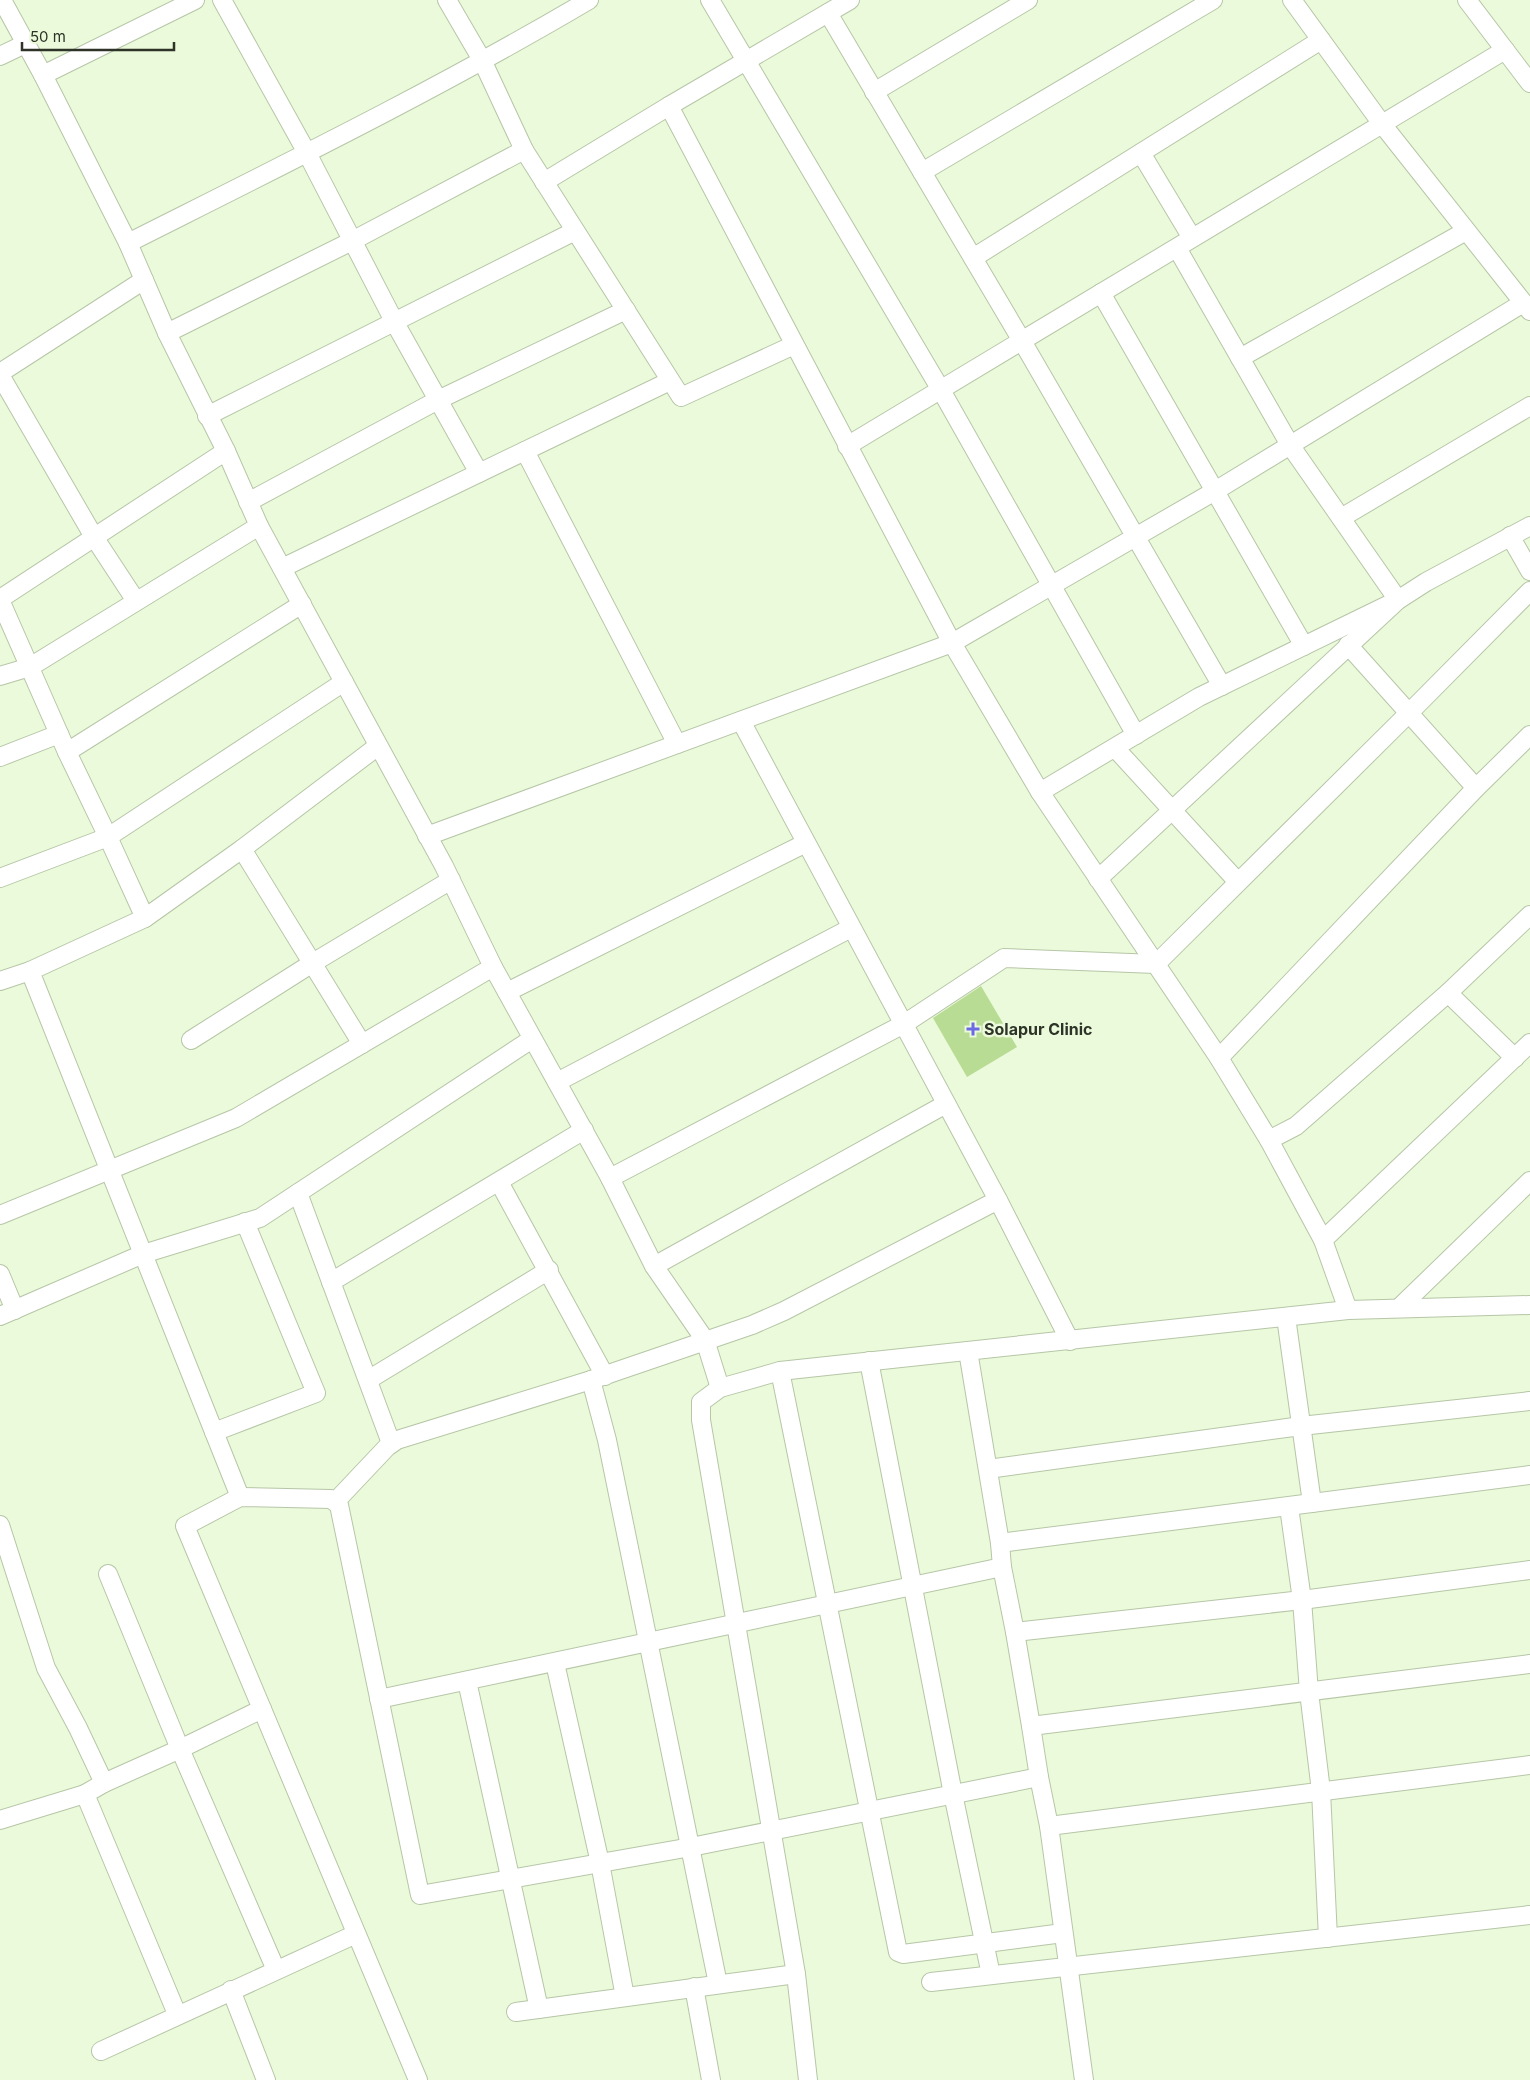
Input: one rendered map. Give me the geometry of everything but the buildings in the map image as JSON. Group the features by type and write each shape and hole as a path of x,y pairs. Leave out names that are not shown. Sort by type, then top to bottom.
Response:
{"street":[{"path":"2,0 43,75 128,243 167,333 226,451 259,526 451,880 493,967 610,1178 654,1266 705,1340 720,1388"},
{"path":"43,75 195,0"},
{"path":"222,0 307,153 395,322 479,473"},
{"path":"447,0 482,60 524,150 681,397 794,345"},
{"path":"710,0 941,390 1136,735"},
{"path":"544,182 850,0"},
{"path":"874,92 1028,0"},
{"path":"922,172 1213,0"},
{"path":"427,836 952,642 1215,491 1525,300 1466,231 1382,124 1292,0"},
{"path":"1467,0 1530,83"},
{"path":"128,243 307,153 482,60 578,3"},
{"path":"828,13 1022,341 1222,686"},
{"path":"973,258 1322,40"},
{"path":"0,56 25,44"},
{"path":"847,446 1505,50"},
{"path":"669,106 952,642 1040,792 1219,1058 1269,1140 1322,1240 1348,1310"},
{"path":"167,333 352,241 524,150"},
{"path":"1141,153 1192,238"},
{"path":"207,416 575,231"},
{"path":"1240,358 1466,231"},
{"path":"1177,248 1290,445 1398,600"},
{"path":"136,601 94,537 0,374 144,280"},
{"path":"1101,293 1304,646"},
{"path":"248,502 438,400 626,310"},
{"path":"282,568 670,380"},
{"path":"1341,518 1530,406"},
{"path":"145,918 67,752 0,599 226,451"},
{"path":"525,451 677,744"},
{"path":"0,676 30,666 259,526"},
{"path":"1040,792 1199,697 1398,600 1530,526"},
{"path":"1510,536 1530,571"},
{"path":"610,1178 904,1024 1004,958 1156,964 1530,591"},
{"path":"1098,879 1398,600"},
{"path":"67,752 302,604"},
{"path":"1348,645 1476,788"},
{"path":"0,878 108,837 344,682"},
{"path":"741,720 998,1200 1070,1341"},
{"path":"0,757 59,734"},
{"path":"1219,1058 1476,788 1530,735"},
{"path":"0,981 30,970 145,918 242,849 378,746"},
{"path":"1115,748 1238,882"},
{"path":"507,992 806,843"},
{"path":"242,849 311,964 362,1044"},
{"path":"191,1040 311,964 451,880"},
{"path":"1269,1140 1296,1126 1448,993 1530,915"},
{"path":"557,1082 851,928"},
{"path":"0,1215 236,1118 493,967"},
{"path":"30,970 240,1497"},
{"path":"1448,993 1515,1058"},
{"path":"0,1274 8,1313 143,1254 260,1218 532,1039"},
{"path":"1322,1240 1530,1043"},
{"path":"654,1266 946,1104"},
{"path":"331,1282 584,1130"},
{"path":"1399,1308 1530,1181"},
{"path":"499,1182 549,1270 598,1378 607,1440 718,1984"},
{"path":"298,1193 392,1443"},
{"path":"336,1501 392,1443 598,1378 752,1325 784,1311 998,1200"},
{"path":"214,1432 316,1393 245,1222"},
{"path":"368,1380 549,1270"},
{"path":"808,2080 796,1974 701,1420 701,1402 720,1388 780,1371 1348,1310 1530,1305"},
{"path":"1286,1317 1312,1504"},
{"path":"968,1351 1000,1543 1002,1567 1049,1826 1084,2080"},
{"path":"868,1361 953,1794 991,1975"},
{"path":"780,1371 898,1952 903,1954 1063,1933"},
{"path":"988,1469 1301,1426 1530,1400"},
{"path":"1000,1543 1530,1475"},
{"path":"336,1501 331,1499 240,1497 185,1526 418,2080"},
{"path":"336,1501 341,1515 420,1895 691,1847 772,1829 1039,1777"},
{"path":"1289,1506 1302,1600 1309,1692 1321,1791 1328,1938"},
{"path":"0,1525 46,1668 78,1728 104,1783"},
{"path":"379,1699 648,1644 1002,1567"},
{"path":"1014,1632 1302,1600 1530,1570"},
{"path":"108,1574 180,1750 276,1970"},
{"path":"555,1663 600,1863 625,1997"},
{"path":"1031,1726 1530,1664"},
{"path":"467,1681 539,2009"},
{"path":"0,1820 85,1794 104,1783 180,1750 262,1709"},
{"path":"1049,1826 1530,1765"},
{"path":"85,1794 177,2014"},
{"path":"931,1982 1068,1965 1530,1915"},
{"path":"101,2051 177,2014 356,1934"},
{"path":"516,2012 796,1974"},
{"path":"694,1987 711,2080"},
{"path":"231,1990 266,2080"}],"place":[{"name":"Solapur Clinic","path":"973,1029"}]}
